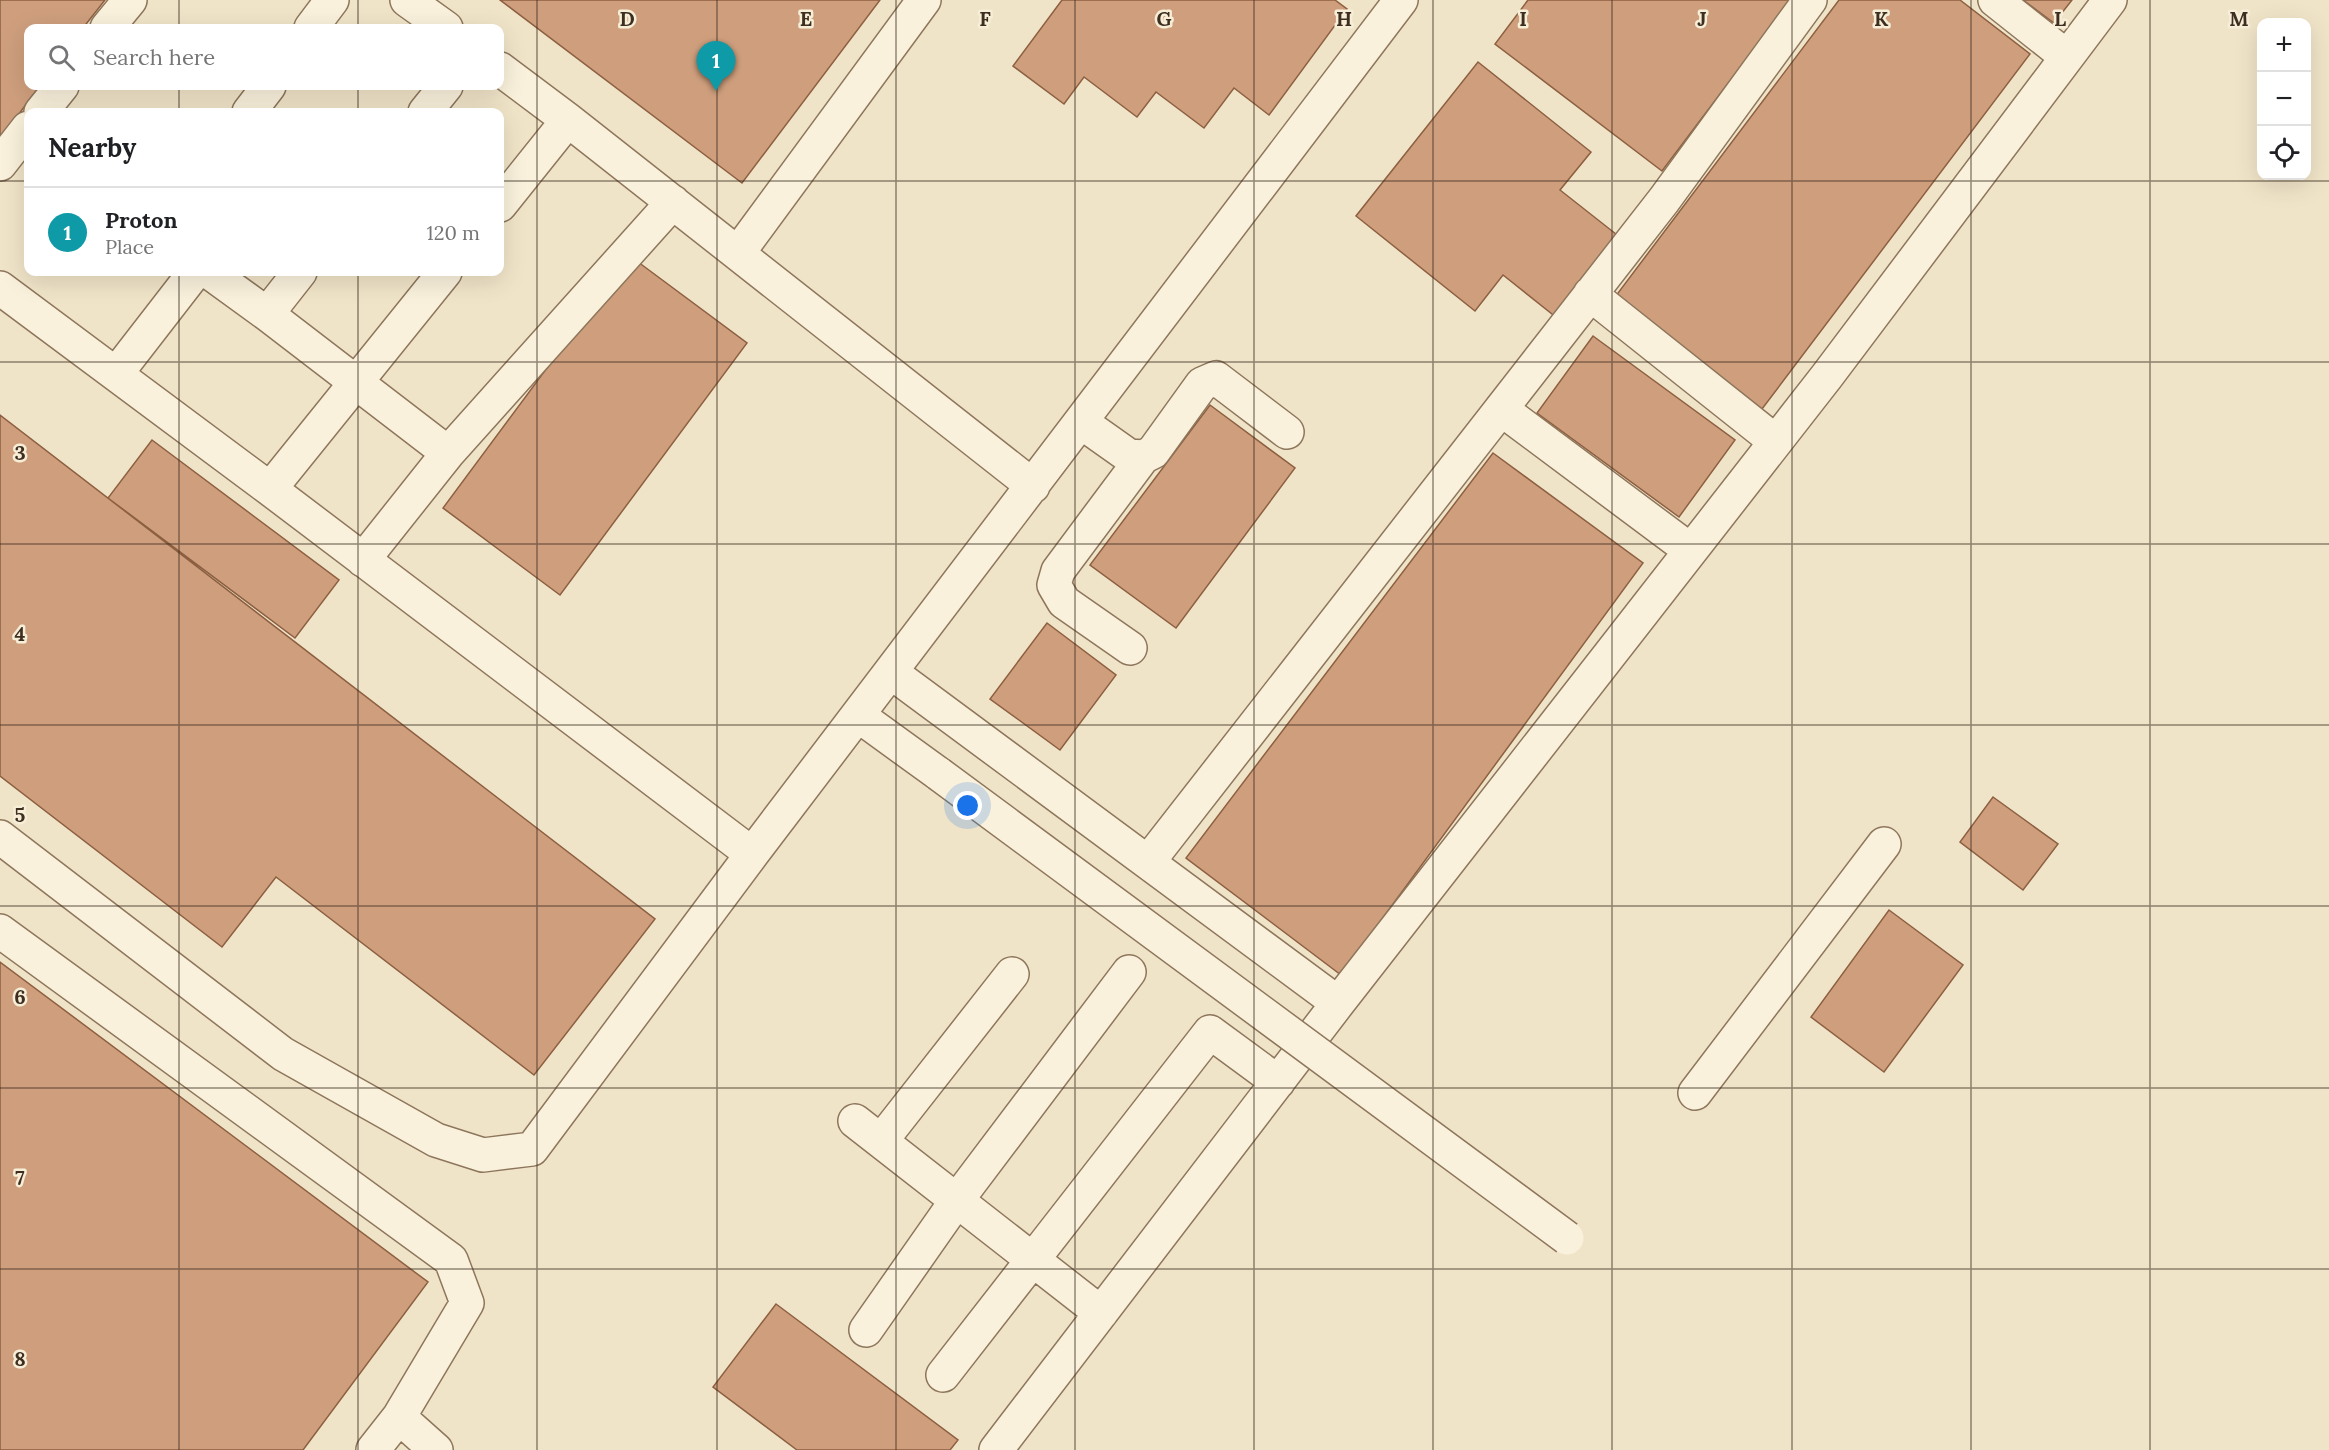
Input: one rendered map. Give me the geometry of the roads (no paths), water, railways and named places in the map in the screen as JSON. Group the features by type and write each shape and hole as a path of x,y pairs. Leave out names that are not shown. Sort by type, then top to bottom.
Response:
{"lane":[{"path":"110,24 130,0"},
{"path":"314,24 332,0"},
{"path":"408,0 441,24"},
{"path":"738,254 924,0"},
{"path":"0,837 284,1054 436,1140 483,1155 532,1149 1401,0"},
{"path":"1148,862 1664,200 1809,0"},
{"path":"1995,0 2067,57"},
{"path":"996,1450 1338,1003 1775,441 2110,0"},
{"path":"504,72 1033,486"},
{"path":"44,108 59,90"},
{"path":"252,108 266,90"},
{"path":"428,108 443,90"},
{"path":"504,200 568,120"},
{"path":"0,164 24,133"},
{"path":"363,560 448,453 673,202"},
{"path":"116,374 192,276"},
{"path":"215,276 448,453"},
{"path":"267,314 297,276"},
{"path":"270,489 442,276"},
{"path":"0,288 753,854"},
{"path":"1590,294 1775,441"},
{"path":"1130,648 1064,602 1054,585 1058,571 1143,457 1153,452 1202,384 1216,378 1287,432"},
{"path":"1501,409 1690,550"},
{"path":"1081,422 1129,456 1143,457"},
{"path":"892,673 1338,1003"},
{"path":"859,716 1567,1238"},
{"path":"1695,1093 1884,844"},
{"path":"0,931 451,1260 466,1304 399,1417 372,1450"},
{"path":"866,1330 957,1200 1128,972"},
{"path":"881,1141 1012,974"},
{"path":"943,1375 1210,1032 1278,1082"},
{"path":"855,1121 1101,1312"},
{"path":"399,1417 436,1450"}],"place":[{"name":"Proton","path":"716,91"}]}
